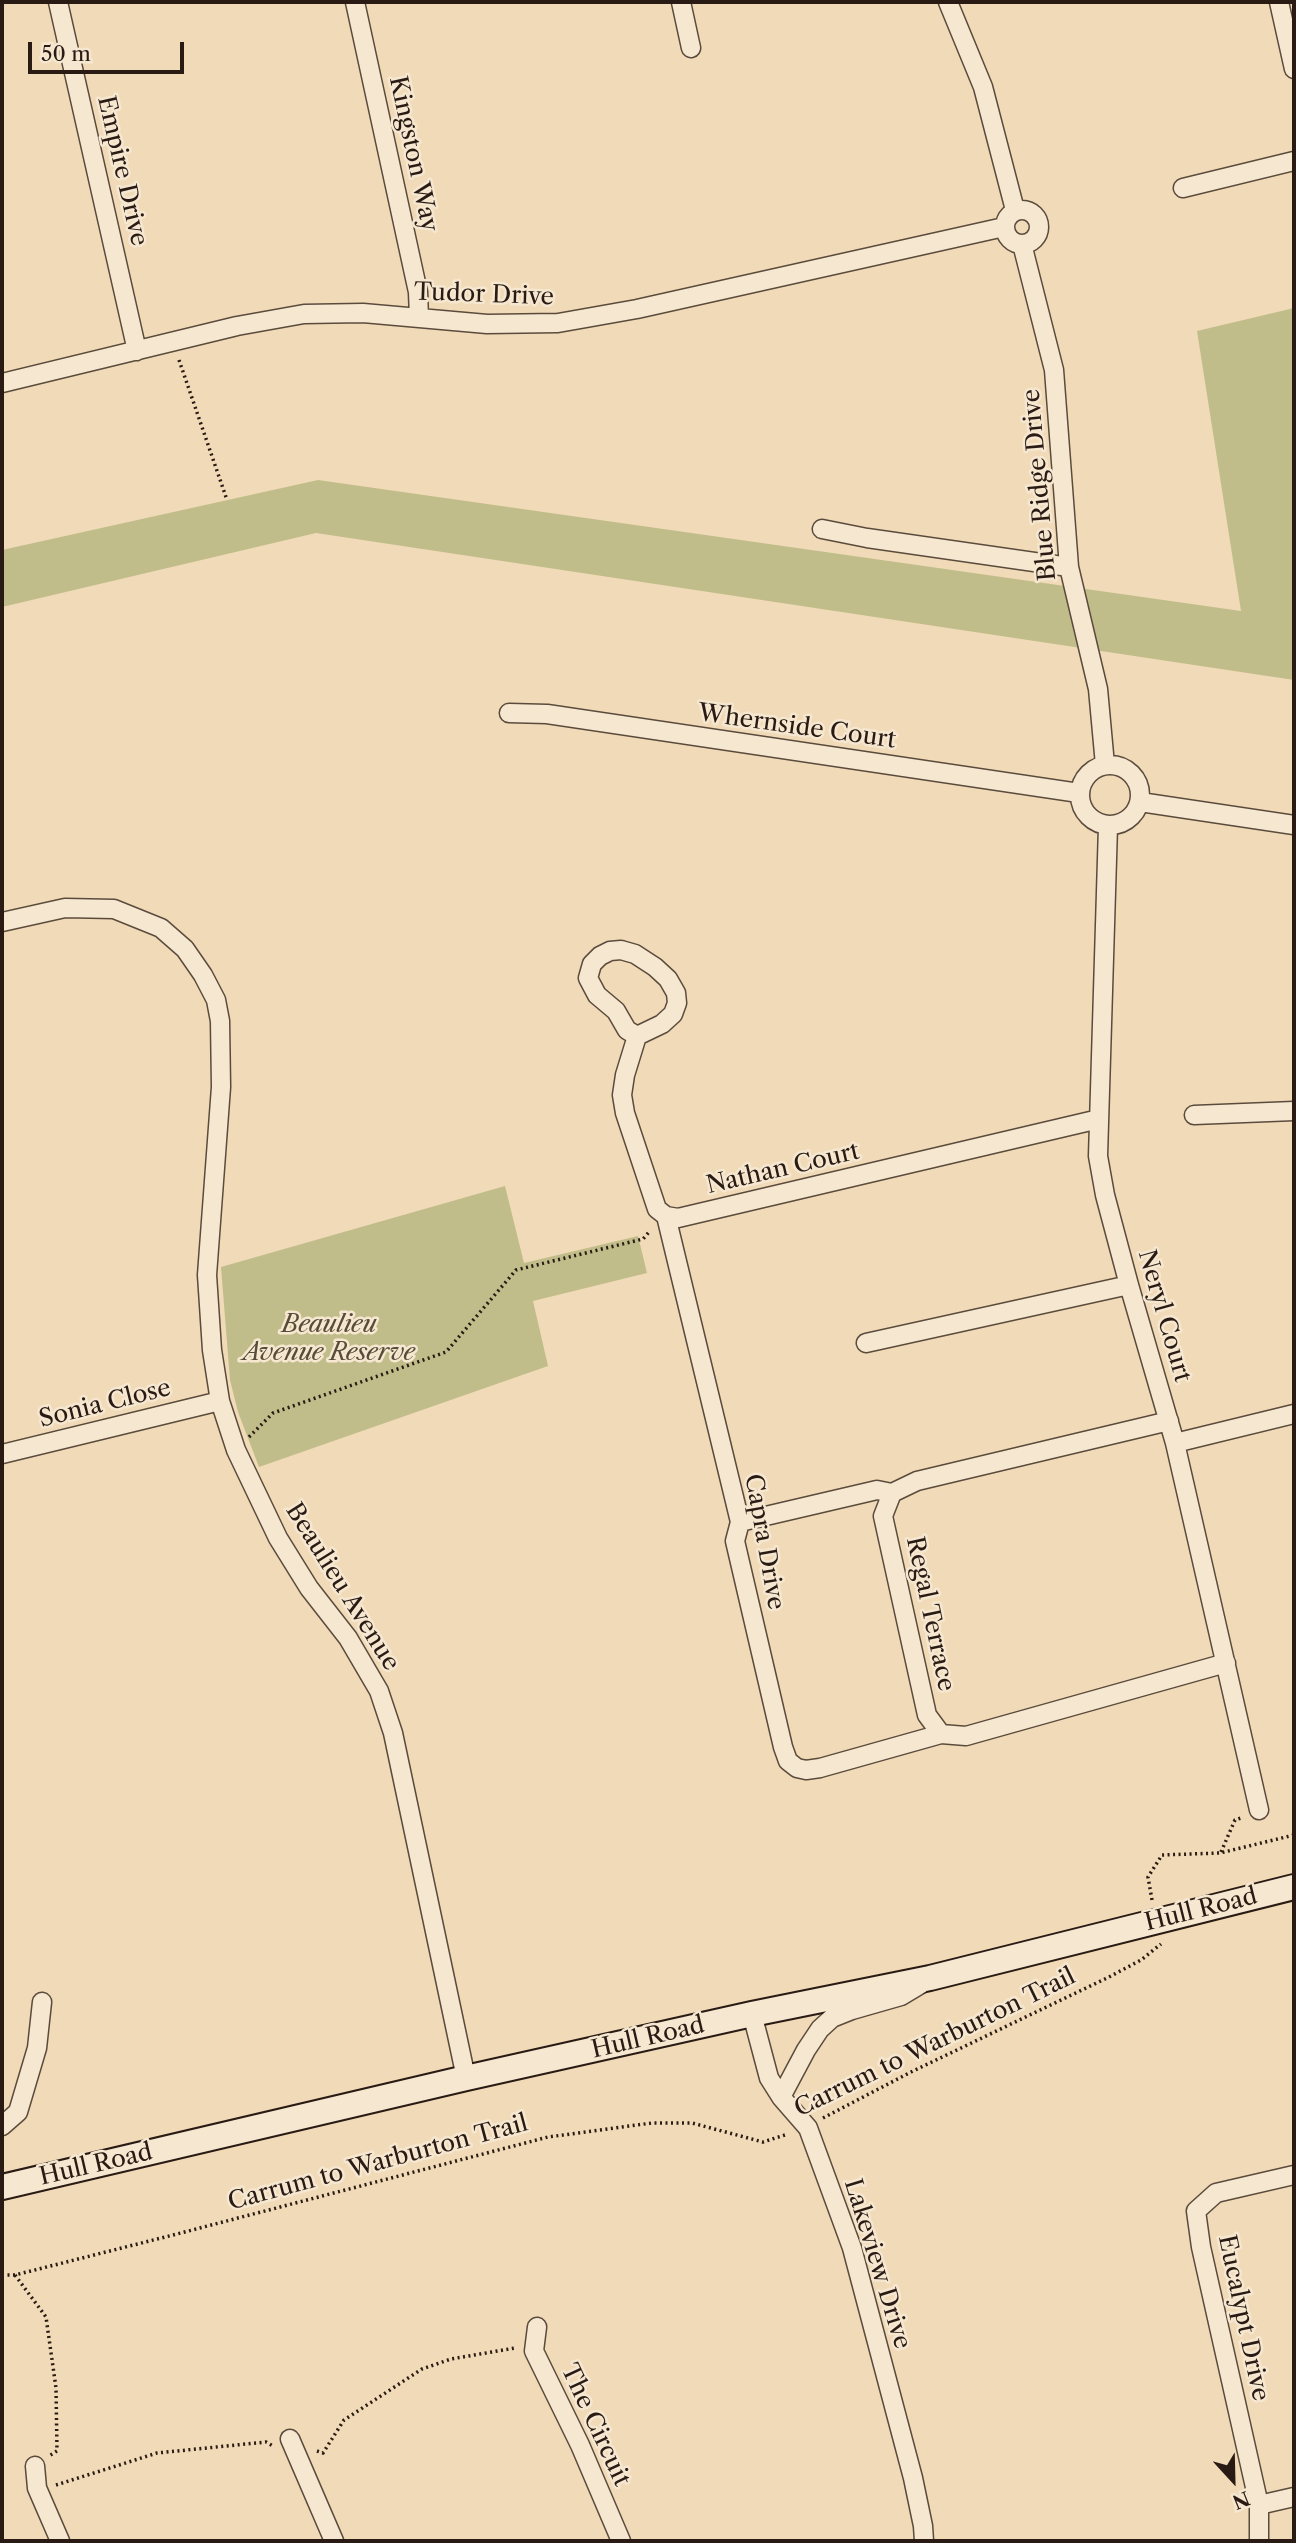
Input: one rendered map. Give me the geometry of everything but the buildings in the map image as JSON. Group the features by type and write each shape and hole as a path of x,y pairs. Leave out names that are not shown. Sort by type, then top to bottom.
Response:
{"main road":[{"name":"Hull Road","path":"2,2187 466,2078 752,2014 930,1978 1294,1887"}],"street":[{"name":"Empire Drive","path":"58,2 137,351"},
{"name":"Kingston Way","path":"355,2 418,292 419,318"},
{"path":"681,2 691,48"},
{"path":"948,2 983,87 1015,210"},
{"path":"1279,2 1294,69"},
{"path":"1183,188 1294,162"},
{"path":"1015,210 1031,212 1038,221 1036,237 1022,244 1013,242 1004,227 1007,217 1015,210"},
{"name":"Tudor Drive","path":"2,383 237,326 304,314 363,313 487,324 558,323 637,309 1004,227"},
{"name":"Blue Ridge Drive","path":"1022,244 1054,370 1069,566 1098,689 1105,765"},
{"path":"822,529 867,538 1069,566"},
{"name":"Whernside Court","path":"509,713 547,714 1079,793"},
{"path":"1105,765 1120,766 1133,774 1140,787 1140,802 1134,815 1122,824 1108,826 1096,823 1086,816 1080,805 1079,793 1083,780 1093,770 1105,765"},
{"path":"1140,802 1294,825"},
{"name":"Neryl Court","path":"1108,826 1097,1156 1129,1285 1175,1443 1259,1810"},
{"name":"Beaulieu Avenue","path":"2,922 65,908 114,909 161,928 185,948 216,1000 220,1021 221,1087 207,1275 212,1350 220,1401 236,1450 278,1538 309,1588 348,1638 379,1691 393,1733 466,2078"},
{"path":"637,1036 627,1030 611,1005 597,995 589,978 592,964 610,951 621,950 645,961 668,979 676,993 677,1003 673,1014 662,1024 637,1036 625,1075 622,1096 652,1197 657,1209 666,1216"},
{"path":"1194,1115 1294,1111"},
{"name":"Nathan Court","path":"666,1216 678,1218 697,1215 1098,1119"},
{"name":"Capra Drive","path":"666,1216 740,1522 735,1541 788,1761 797,1768 806,1770 820,1768 941,1734"},
{"path":"866,1343 1129,1285"},
{"name":"Sonia Close","path":"2,1454 220,1401"},
{"path":"1175,1443 1294,1414"},
{"path":"740,1522 877,1489 892,1493 917,1481 1169,1421"},
{"name":"Regal Terrace","path":"892,1493 883,1516 927,1714 941,1734"},
{"path":"941,1734 965,1736 1226,1663"},
{"path":"781,2097 806,2050 820,2029 832,2018 901,1996 930,1978"},
{"path":"2,2126 18,2112 37,2048 42,2002"},
{"name":"Lakeview Drive","path":"752,2014 769,2078 781,2097 808,2128 852,2248 913,2478 924,2541"},
{"name":"Eucalypt Drive","path":"1259,2541 1259,2505 1201,2247 1196,2211 1216,2193 1294,2175"},
{"name":"The Circuit","path":"537,2328 534,2351 580,2445 621,2541"},
{"path":"290,2439 334,2541"},
{"path":"35,2466 37,2488 60,2541"},
{"path":"1259,2505 1294,2497"}],"path":[{"path":"173,342 227,500"},
{"path":"236,1450 273,1413 446,1352 516,1270 643,1239 666,1216"},
{"path":"1220,1853 1235,1820 1259,1810"},
{"name":"Carrum to Warburton Trail","path":"2,2275 15,2275 548,2137 652,2123 692,2123 763,2141 808,2128 911,2072 1141,1960 1163,1942 1150,1896 1148,1877 1162,1855 1220,1853 1294,1835"},
{"path":"15,2275 46,2317 56,2388 57,2451 35,2466 57,2485 157,2453 266,2442 298,2459 313,2450 323,2453 344,2420 422,2369 452,2360 517,2348 534,2351"}],"green space":[{"path":"1294,308 1294,680 316,533 2,607 2,550 318,480 1241,611 1197,331"},
{"name":"Beaulieu Avenue Reserve","path":"505,1186 524,1263 638,1236 647,1273 533,1301 548,1366 259,1467 238,1412 230,1380 221,1267"}]}
